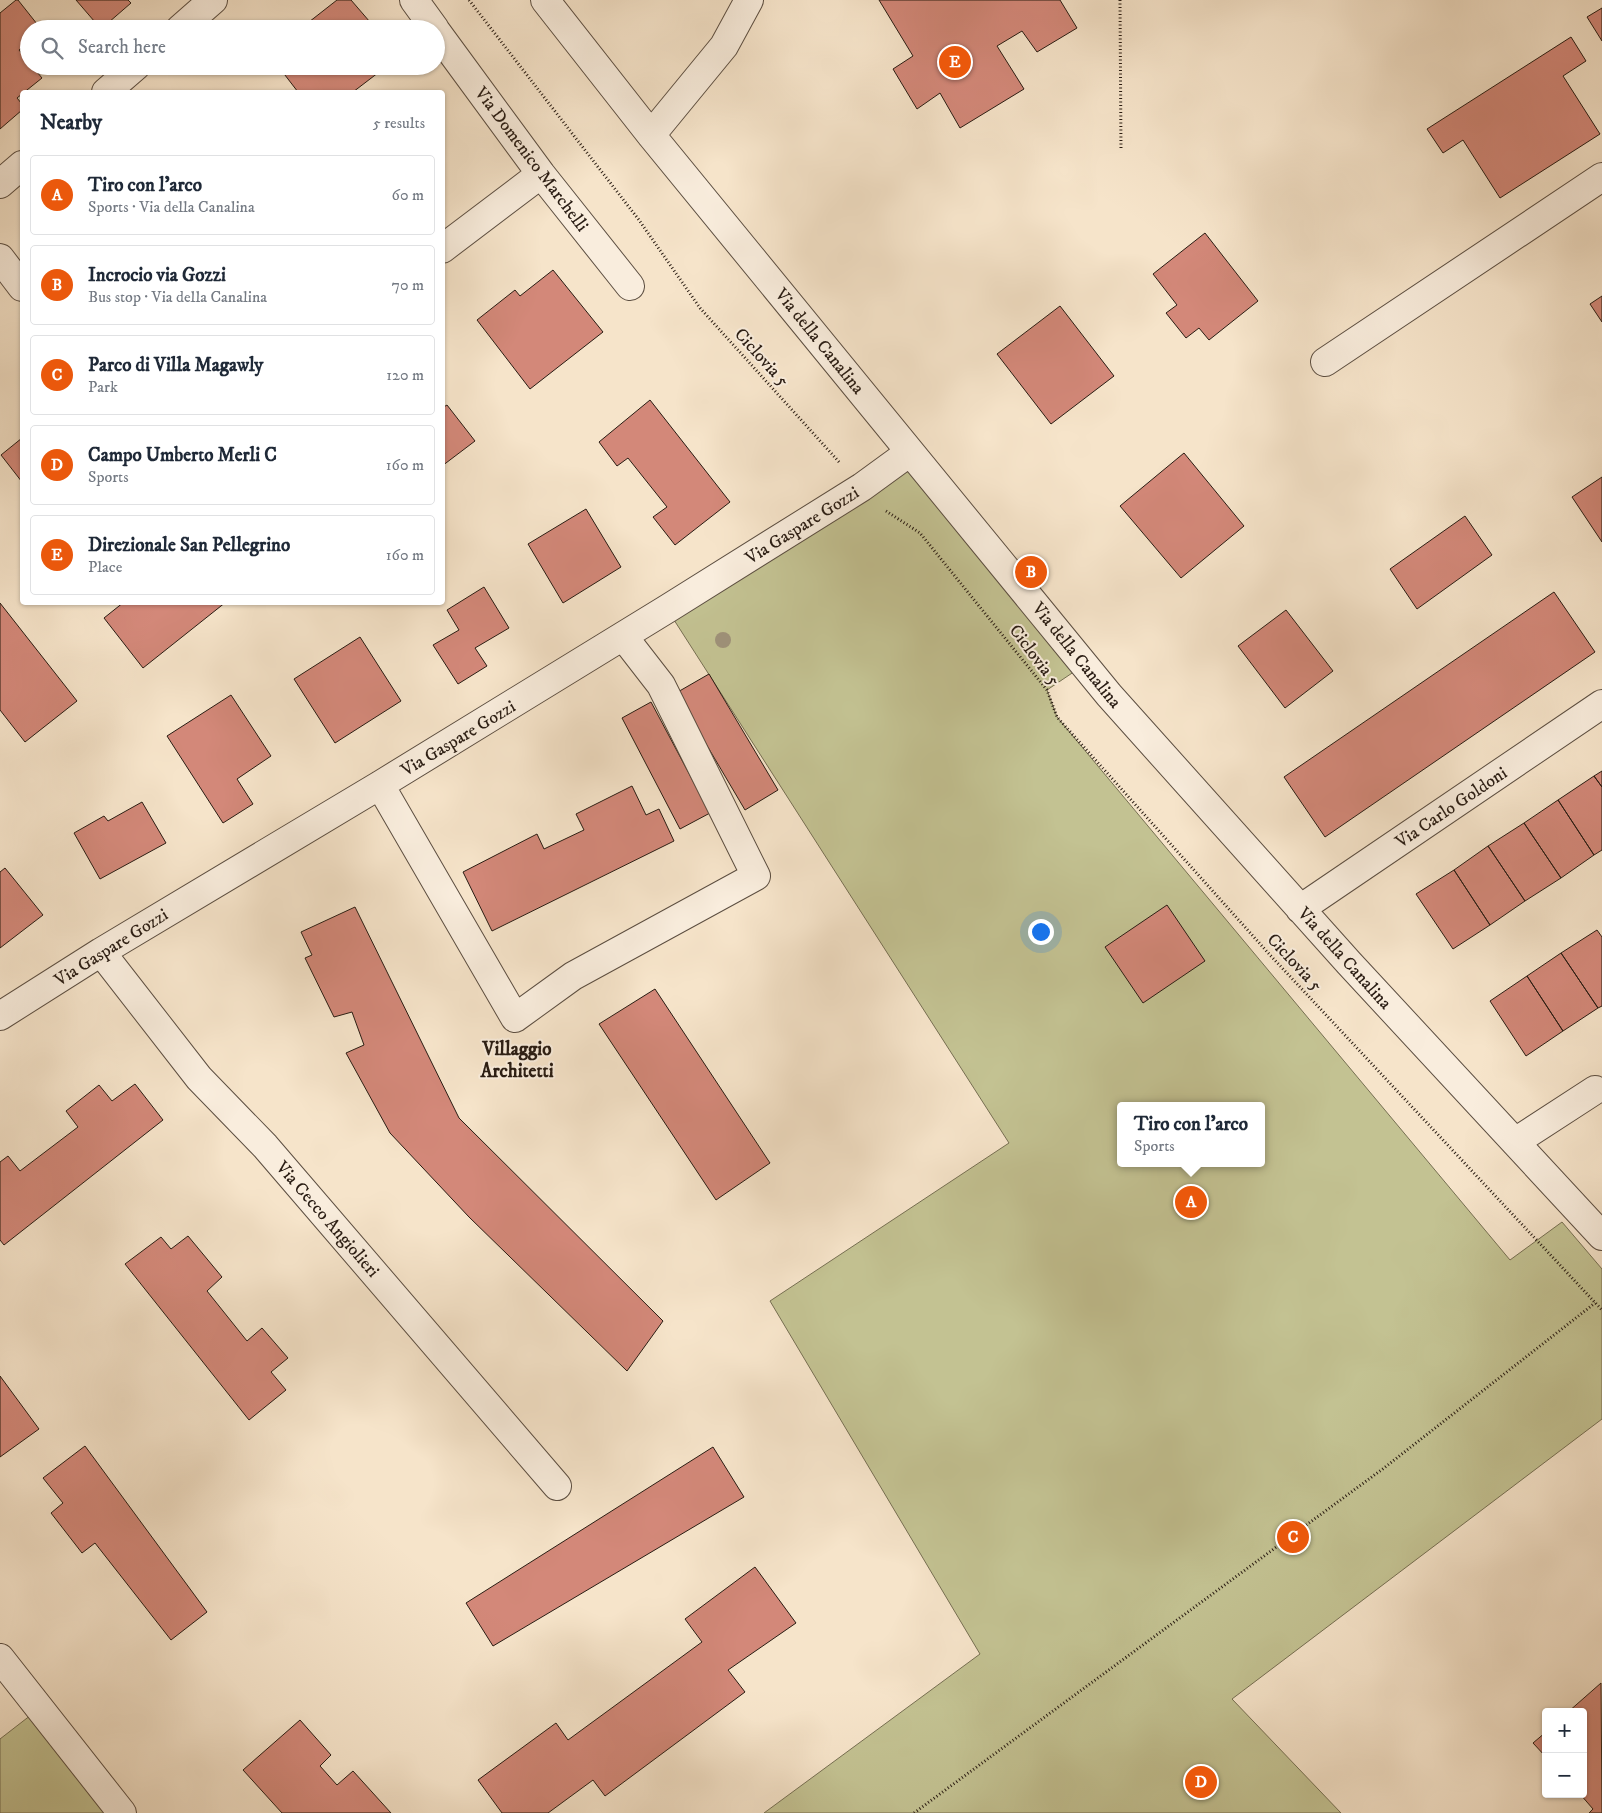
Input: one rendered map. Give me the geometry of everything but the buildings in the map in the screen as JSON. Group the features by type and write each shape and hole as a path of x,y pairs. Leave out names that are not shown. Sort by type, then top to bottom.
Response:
{"street":[{"path":"190,20 213,0"},
{"name":"Via Domenico Marchelli","path":"414,0 428,20"},
{"name":"Via della Canalina","path":"545,0 650,134 1109,695 1300,909 1602,1236"},
{"path":"650,134 724,46 749,0"},
{"name":"Via Domenico Marchelli","path":"445,44 541,174 630,286"},
{"path":"108,90 126,75"},
{"path":"0,184 20,167"},
{"path":"445,247 541,174"},
{"path":"1325,362 1602,177"},
{"path":"0,258 20,284"},
{"name":"Via Gaspare Gozzi","path":"0,1016 101,952 380,785 623,636 862,487 910,452"},
{"path":"380,785 515,1018 573,976 756,876 661,685 623,636"},
{"name":"Via Carlo Goldoni","path":"1300,909 1602,704"},
{"name":"Via Cecco Angiolieri","path":"101,952 199,1078 265,1146 557,1486"},
{"path":"1515,1142 1595,1090"},
{"path":"0,1658 122,1813"}],"path":[{"name":"Ciclovia 5","path":"469,0 639,220 700,308 862,487 889,514 920,533 1047,690 1057,717 1270,955 1602,1310"},
{"path":"1120,0 1121,150"},
{"path":"914,1813 1384,1468 1595,1303"}],"shaded area":[{"path":"910,452 1084,665 1047,690 1057,717 1510,1260 1562,1222 1602,1269 1602,1419 1232,1699 1341,1813 764,1813 980,1654 770,1301 1009,1143 667,609"},
{"path":"40,1708 122,1813 0,1813 0,1739"}],"place":[{"name":"Direzionale San Pellegrino","path":"955,62"},
{"name":"Incrocio via Gozzi","path":"1031,572"},
{"name":"Tiro con l'arco","path":"1191,1202"},
{"name":"Parco di Villa Magawly","path":"1293,1537"},
{"name":"Campo Umberto Merli C","path":"1201,1782"}],"district":[{"name":"Villaggio Architetti","path":"517,1059"}]}
